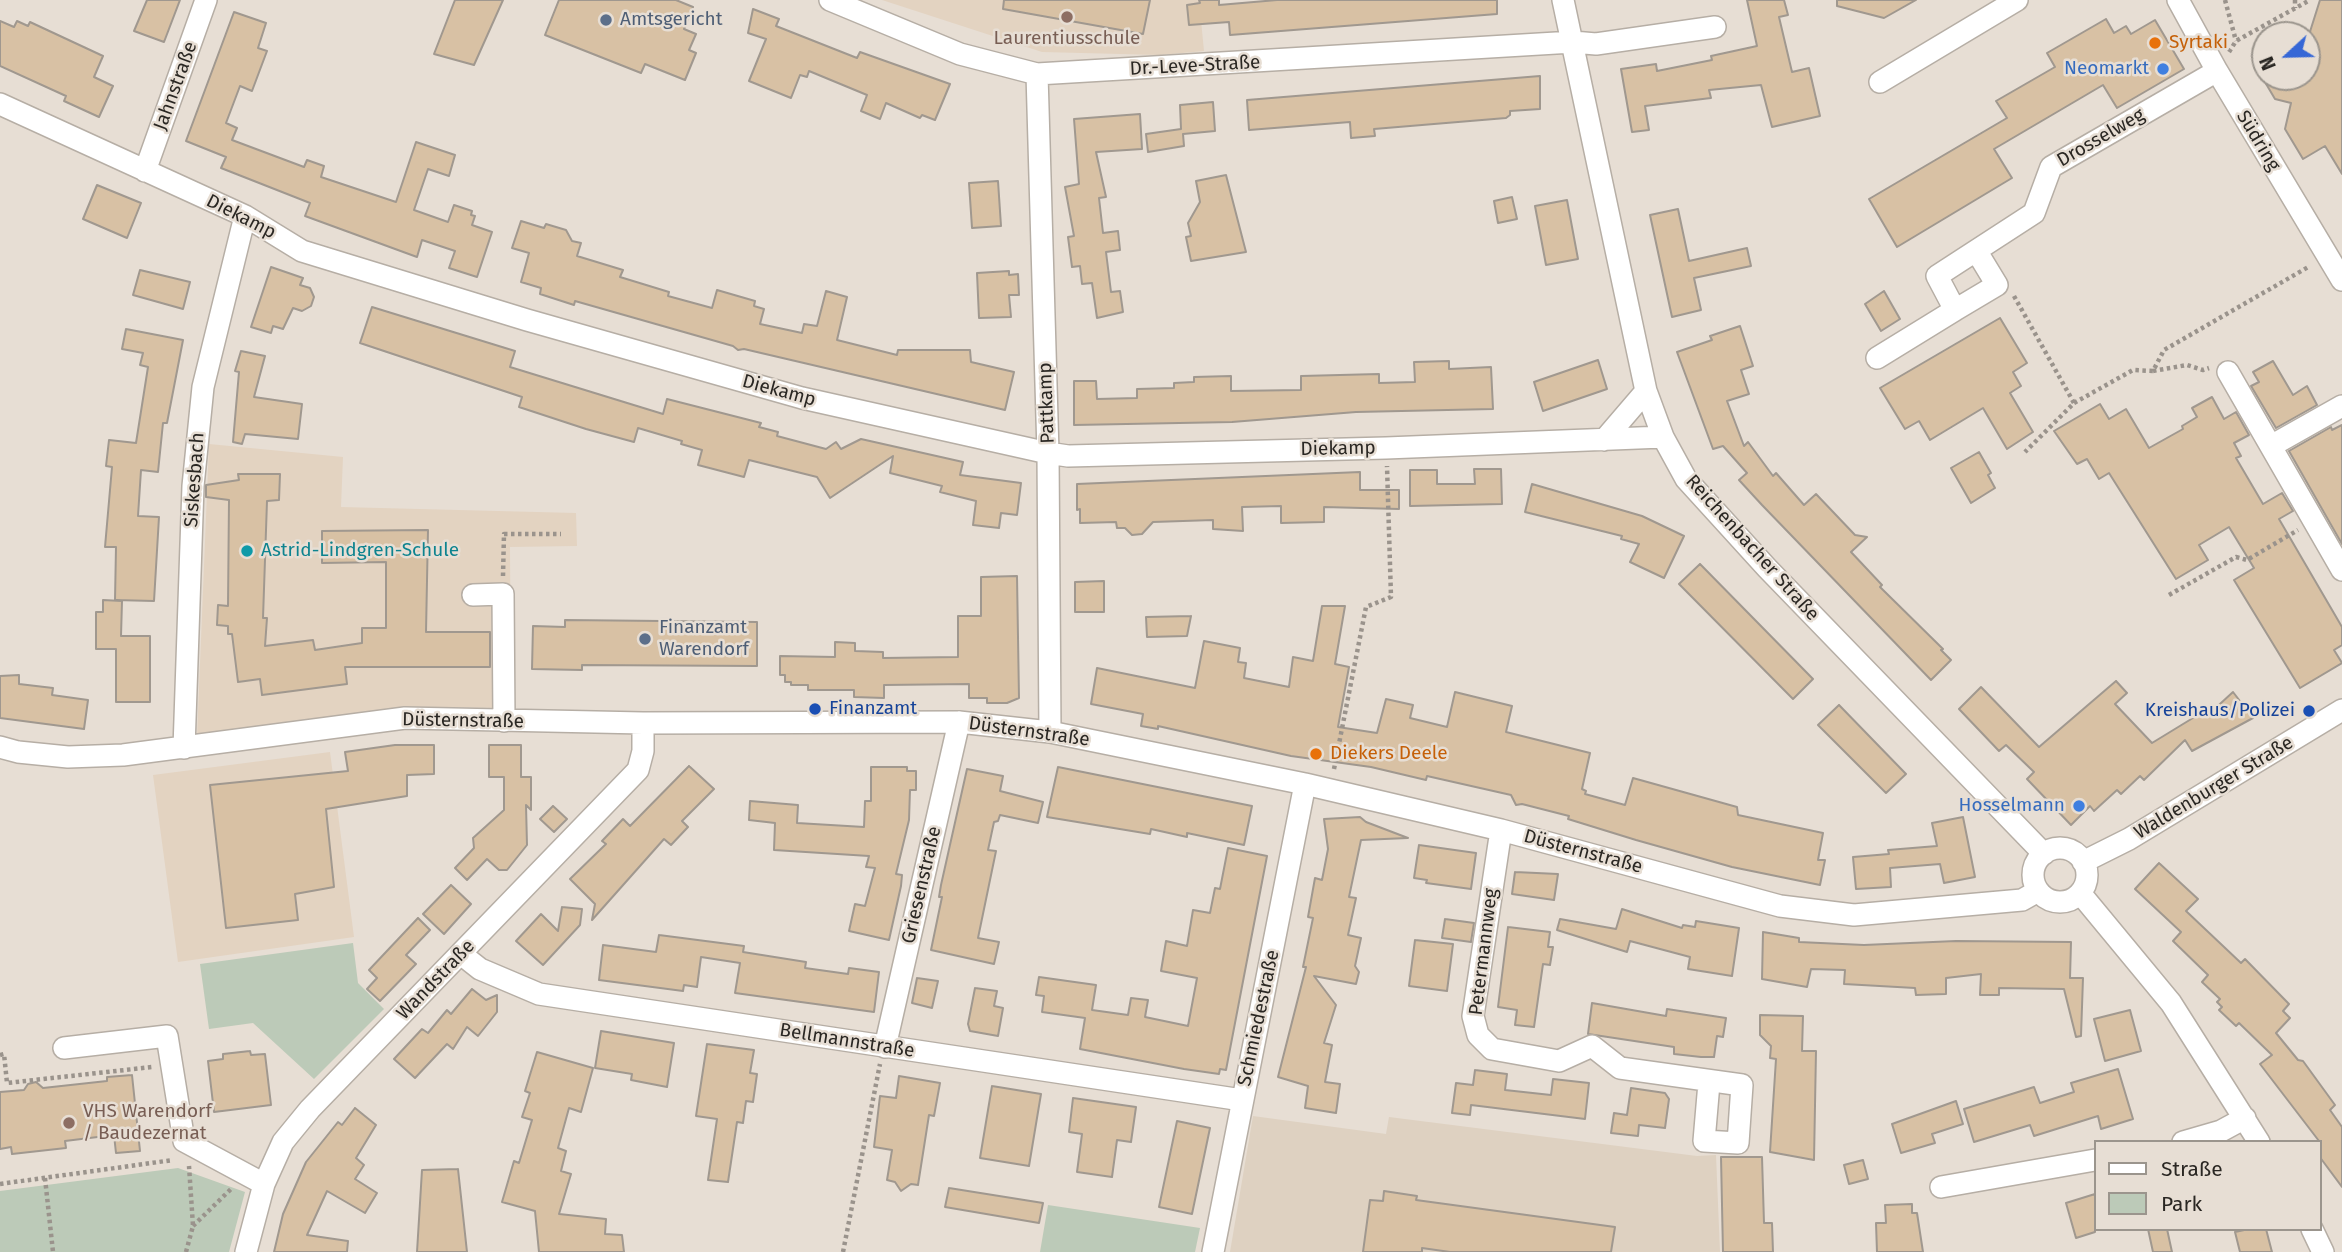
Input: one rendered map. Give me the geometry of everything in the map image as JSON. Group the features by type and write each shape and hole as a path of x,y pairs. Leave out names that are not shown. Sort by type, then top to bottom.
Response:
{"street":[{"name":"Jahnstraße","path":"145,172 206,0"},
{"name":"Dr.-Leve-Straße","path":"830,0 960,54 1037,75 1573,42"},
{"name":"Reichenbacher Straße","path":"1563,0 1646,391 1663,437 1686,479 1767,568 2044,854"},
{"path":"1880,82 2017,0"},
{"name":"Südring","path":"2178,0 2217,71 2335,252 2342,280"},
{"path":"1573,42 1596,44 1715,27"},
{"name":"Drosselweg","path":"1955,310 1937,276 1978,252 2034,213 2051,167 2217,71"},
{"name":"Pattkamp","path":"1037,75 1048,453 1050,732"},
{"name":"Diekamp","path":"0,104 245,216 302,251 527,320 802,398 1048,453 1068,456 1386,448 1663,437"},
{"name":"Siskesbach","path":"184,748 193,486 202,399 245,216"},
{"path":"1877,358 1997,285 1978,252"},
{"path":"2228,372 2342,570"},
{"path":"1604,440 1646,391"},
{"path":"2271,446 2342,406"},
{"path":"473,595 503,594 504,721"},
{"name":"Waldenburger Straße","path":"2083,862 2129,839 2342,710"},
{"name":"Düsternstraße","path":"0,747 18,752 68,757 123,755 405,718 643,723 959,722 1050,732 1305,784 1502,830 1780,906 1854,915 2022,900 2038,891"},
{"name":"Griesenstraße","path":"885,1047 959,722"},
{"name":"Wandstraße","path":"246,1252 254,1180 310,1109 638,770 643,723"},
{"name":"Schmiedestraße","path":"1213,1252 1305,784"},
{"name":"Petermannweg","path":"1502,830 1473,1016 1478,1035 1492,1048 1559,1061 1592,1046 1620,1068 1709,1083"},
{"path":"2065,849 2083,862 2087,877 2080,893 2070,900 2059,902 2047,899 2038,891 2034,872 2044,854 2065,849"},
{"path":"2080,893 2171,1003 2258,1140"},
{"name":"Bellmannstraße","path":"461,954 480,969 539,995 1242,1100"},
{"path":"64,1048 167,1036 184,1141 254,1180"},
{"path":"2190,1140 2221,1131 2245,1118"},
{"path":"1941,1186 2094,1160"},
{"path":"2313,1231 2323,1252"}],"path":[{"path":"2225,0 2236,41"},
{"path":"2295,0 2295,8"},
{"path":"2217,71 2236,41 2310,0"},
{"path":"2152,371 2164,350 2335,252"},
{"path":"1997,285 2009,288 2074,404"},
{"path":"2025,452 2074,404 2133,370 2152,371 2187,365 2203,370 2222,363 2228,372"},
{"path":"1330,790 1366,607 1391,597 1386,448"},
{"path":"2169,595 2236,557 2247,560 2314,521"},
{"path":"503,594 504,534 561,534"},
{"path":"843,1252 885,1047"},
{"path":"0,1055 5,1054 7,1083 171,1066"},
{"path":"186,1252 193,1226 187,1158"},
{"path":"0,1184 175,1159"},
{"path":"45,1178 52,1252"},
{"path":"193,1226 254,1180"}],"shaded area":[{"name":"Laurentiusschule","path":"882,0 1199,0 1204,51 1160,55 1042,52"},
{"path":"209,444 343,457 341,507 576,513 577,546 510,547 511,708 401,707 197,737"},
{"path":"330,752 354,937 178,962 153,775"},
{"path":"1253,1116 1386,1134 1389,1117 1697,1156 1716,1155 1720,1252 1230,1252"}],"green space":[{"path":"353,943 358,983 384,1009 314,1079 253,1023 209,1029 200,964"},
{"path":"178,1168 245,1192 229,1252 0,1252 0,1191"},
{"path":"1048,1205 1200,1228 1195,1252 1040,1252"}],"building":[{"path":"147,0 180,0 164,42 134,31"},
{"path":"455,0 503,0 474,65 434,54"},
{"path":"559,0 676,0 693,7 684,29 696,34 689,50 696,53 685,80 645,64 641,73 545,35"},
{"path":"1004,0 1150,0 1143,34 1003,9"},
{"path":"1199,0 1219,0 1219,5 1277,0 1497,0 1497,14 1230,35 1229,22 1189,25 1187,5 1200,3"},
{"path":"1747,0 1784,0 1788,15 1779,17 1792,72 1809,68 1820,116 1772,127 1761,85 1709,90 1711,98 1645,106 1649,130 1632,132 1621,69 1656,64 1657,71 1712,60 1711,56 1757,46"},
{"path":"1837,0 1916,0 1884,18 1837,6"},
{"path":"2320,0 2342,0 2342,174 2325,146 2303,159 2285,129 2291,103 2275,99 2270,91 2321,91 2321,21 2313,21"},
{"path":"753,9 779,19 776,26 857,58 860,52 950,84 935,120 922,115 920,118 886,103 880,119 861,111 867,95 809,71 807,77 800,75 791,98 749,81 766,39 748,33"},
{"path":"234,12 266,23 258,48 267,51 252,91 240,86 226,123 237,128 232,140 304,167 307,160 324,166 321,177 396,202 416,142 455,155 449,176 428,169 414,210 448,222 454,205 472,211 471,215 475,216 472,225 492,232 477,277 449,268 455,251 422,240 417,257 305,216 310,203 221,168 226,157 186,141"},
{"path":"2106,19 2114,33 2126,26 2131,34 2155,20 2184,69 2117,108 2103,85 1994,149 2012,178 1897,247 1869,199 2007,118 1996,101 2055,67 2047,53"},
{"path":"0,21 14,27 17,21 28,26 30,22 103,56 94,77 113,86 99,117 64,101 66,96 0,66"},
{"path":"1540,76 1540,109 1510,111 1506,118 1374,129 1375,136 1351,138 1350,122 1249,130 1247,100"},
{"path":"1213,102 1215,131 1183,134 1184,146 1148,152 1146,134 1181,129 1180,105"},
{"path":"1140,114 1142,149 1096,152 1106,197 1099,198 1103,233 1118,231 1120,250 1106,252 1111,292 1120,291 1123,312 1097,318 1092,283 1082,284 1080,266 1072,267 1068,237 1074,236 1065,187 1079,184 1074,119"},
{"path":"1226,175 1246,252 1191,261 1186,237 1191,236 1188,223 1200,202 1196,181"},
{"path":"998,181 1001,226 972,228 969,183"},
{"path":"97,185 141,203 127,238 83,219"},
{"path":"1512,197 1517,219 1498,223 1494,201"},
{"path":"1567,200 1578,259 1546,265 1535,206"},
{"path":"1678,209 1689,261 1747,248 1751,266 1694,278 1701,310 1672,317 1650,215"},
{"path":"521,221 544,228 546,224 566,230 572,241 581,243 577,256 623,270 620,277 669,292 668,296 712,308 717,290 755,301 754,306 764,309 760,324 802,333 804,324 817,326 826,291 847,297 837,340 897,355 898,350 970,350 971,362 1014,372 1005,410 744,349 738,350 733,346 575,301 574,305 540,294 541,288 521,282 529,253 512,248"},
{"path":"271,267 303,278 300,285 310,288 314,297 311,306 302,311 293,308 283,329 273,326 271,333 251,327"},
{"path":"140,270 190,282 183,309 133,295"},
{"path":"1009,271 1009,275 1018,274 1019,295 1009,295 1011,317 979,318 977,273"},
{"path":"1884,291 1900,319 1881,331 1865,304"},
{"path":"372,307 515,351 510,367 663,414 667,399 761,423 759,427 778,432 777,436 826,449 836,442 841,449 861,439 963,462 960,475 1021,483 1017,515 1001,513 999,528 973,525 976,501 940,492 942,486 890,473 893,456 830,498 817,477 749,460 744,477 698,465 702,450 681,444 682,441 638,428 634,442 586,429 519,407 522,397 360,343"},
{"path":"2000,318 2027,363 2013,372 2021,386 2010,393 2033,432 2007,449 1983,408 1930,440 1919,421 1905,429 1880,388"},
{"path":"1740,326 1753,366 1741,370 1749,394 1727,401 1744,446 1748,442 1773,476 1776,473 1804,505 1816,494 1855,535 1867,537 1851,552 1882,585 1880,587 1951,660 1931,680 1739,480 1747,473 1723,446 1713,449 1677,352 1712,340 1710,336"},
{"path":"126,329 183,340 167,423 163,423 158,472 141,470 138,516 159,517 154,601 115,600 116,547 105,547 112,467 106,466 109,440 136,443 148,367 140,365 143,353 122,349"},
{"path":"241,351 265,356 254,397 302,404 298,439 245,434 242,444 233,442 239,372 235,371"},
{"path":"1598,360 1607,389 1543,411 1534,382"},
{"path":"1449,361 1449,369 1491,367 1493,409 1356,412 1232,422 1074,425 1074,381 1096,381 1097,399 1137,398 1137,389 1174,388 1174,383 1194,382 1194,377 1231,376 1231,391 1301,390 1301,376 1379,374 1379,383 1415,382 1414,362"},
{"path":"2273,361 2293,395 2307,386 2317,405 2276,428 2251,386 2259,382 2253,372"},
{"path":"2212,397 2224,419 2236,412 2249,435 2234,443 2241,456 2236,458 2263,504 2282,493 2293,511 2279,519 2342,627 2342,645 2334,650 2342,663 2300,688 2234,580 2254,568 2229,527 2199,545 2208,560 2176,579 2109,473 2099,479 2087,459 2077,464 2054,431 2100,404 2109,419 2126,409 2149,448 2183,429 2182,426 2197,417 2192,408"},
{"path":"2342,425 2342,544 2289,451 2331,427 2332,430"},
{"path":"1979,452 1991,473 1988,475 1995,488 1971,503 1951,468"},
{"path":"1474,469 1501,469 1502,504 1410,506 1410,470 1437,470 1437,484 1475,484"},
{"path":"1360,472 1360,490 1399,490 1399,509 1324,507 1324,522 1281,523 1281,506 1242,507 1243,531 1213,529 1213,520 1153,522 1142,534 1132,535 1125,528 1117,528 1116,522 1080,523 1080,509 1077,510 1077,484"},
{"path":"238,474 280,474 279,500 267,501 263,618 267,618 265,646 313,640 315,650 362,643 362,628 386,628 386,562 322,563 322,531 428,530 426,632 490,632 490,667 345,667 347,684 262,695 260,679 238,682 232,634 228,634 228,626 217,625 218,605 228,606 229,500 206,497 206,485 239,480"},
{"path":"1532,484 1642,516 1684,536 1664,578 1630,562 1639,544 1621,539 1622,536 1525,512"},
{"path":"1700,564 1813,679 1793,699 1679,584"},
{"path":"1017,576 1019,698 1007,703 987,703 987,698 969,698 969,684 884,685 884,698 854,697 854,690 808,690 808,685 791,685 791,682 785,682 785,675 780,675 780,656 835,657 835,642 855,643 855,651 883,652 883,658 958,657 958,616 981,616 981,577"},
{"path":"1104,581 1104,612 1075,612 1075,582"},
{"path":"103,600 122,601 121,636 150,636 150,702 116,702 116,649 96,649 96,612 103,612"},
{"path":"1322,606 1345,606 1335,664 1349,667 1338,727 1377,733 1386,699 1413,705 1410,718 1447,727 1455,692 1512,706 1506,732 1590,753 1582,789 1586,791 1585,794 1625,805 1633,778 1737,807 1738,815 1823,833 1818,860 1825,860 1820,885 1732,867 1636,840 1568,819 1569,816 1522,804 1516,805 1511,795 1427,776 1426,780 1371,767 1291,756 1158,726 1158,729 1141,726 1143,714 1091,704 1097,668 1195,688 1204,641 1240,648 1238,662 1246,663 1244,678 1289,687 1293,657 1313,661"},
{"path":"1191,616 1187,636 1147,637 1146,617"},
{"name":"Finanzamt Warendorf","path":"565,620 757,622 757,666 582,665 582,670 532,669 533,626 565,627"},
{"path":"19,675 19,684 53,688 52,695 88,700 84,729 0,718 0,676"},
{"path":"2116,681 2127,693 2115,704 2152,743 2206,710 2209,714 2233,692 2253,718 2192,751 2185,740 2144,780 2140,776 2121,794 2117,790 2094,811 2090,806 2071,825 2027,779 2034,772 2006,745 1999,751 1959,709 1981,687 2039,747"},
{"path":"1839,705 1906,774 1886,793 1818,725"},
{"path":"395,745 434,745 434,774 407,775 407,796 326,809 334,887 295,894 298,920 226,928 210,785 348,771 345,752"},
{"path":"489,745 521,745 521,777 531,777 531,810 526,805 527,845 507,870 499,870 487,859 467,880 455,868 474,848 473,838 504,810 504,777 489,777"},
{"path":"689,766 714,789 682,821 688,827 671,845 664,839 592,920 595,904 570,879 606,844 602,841 623,819 630,826"},
{"path":"871,767 907,767 907,771 916,771 916,790 910,790 909,820 896,874 902,875 901,886 889,940 849,931 855,904 865,906 875,868 866,867 869,856 774,850 775,823 749,820 750,801 798,805 797,823 864,827 865,801 871,801"},
{"path":"1058,767 1252,806 1244,845 1187,833 1187,837 1151,829 1150,834 1047,817"},
{"path":"967,769 1003,776 1000,791 1043,802 1038,823 1000,815 998,821 994,822 988,850 996,851 978,938 999,942 994,964 931,950 942,897 939,897 941,885"},
{"path":"553,806 567,819 554,832 540,819"},
{"path":"1360,817 1366,822 1408,838 1361,840 1349,897 1356,898 1348,935 1361,938 1355,966 1359,972 1356,984 1314,976 1336,1005 1324,1043 1332,1045 1325,1082 1340,1084 1336,1113 1305,1108 1308,1086 1278,1077 1306,967 1303,967 1313,918 1308,917 1315,878 1322,880 1328,849 1324,819"},
{"path":"1963,817 1975,877 1944,883 1940,864 1890,868 1891,887 1856,889 1853,857 1889,854 1888,850 1937,846 1932,823"},
{"path":"1419,845 1476,853 1471,889 1426,883 1427,880 1414,878"},
{"path":"1228,848 1267,856 1226,1070 1220,1069 1219,1074 1184,1069 1080,1049 1085,1018 1042,1012 1044,996 1036,995 1039,977 1096,985 1092,1010 1128,1015 1131,998 1148,1000 1145,1017 1188,1026 1197,978 1161,971 1166,941 1187,946 1193,910 1210,913 1215,888 1220,889"},
{"path":"2159,863 2198,899 2186,911 2241,963 2245,959 2289,1004 2283,1011 2290,1018 2276,1033 2298,1060 2303,1061 2335,1105 2330,1110 2342,1127 2342,1187 2321,1159 2321,1140 2318,1140 2260,1064 2272,1055 2239,1023 2236,1026 2219,1010 2222,1007 2217,1002 2220,999 2202,982 2208,975 2173,941 2181,932 2135,889"},
{"path":"1515,872 1558,874 1554,900 1512,894"},
{"path":"451,885 471,904 444,934 423,914"},
{"path":"562,907 582,909 580,925 543,965 516,941 541,914 558,931"},
{"path":"1622,909 1682,928 1683,925 1695,927 1696,921 1739,928 1732,976 1688,969 1690,957 1630,941 1627,952 1557,930 1560,919 1616,929"},
{"path":"418,918 430,930 406,955 416,964 380,1001 367,989 377,978 369,970"},
{"path":"1445,919 1474,923 1471,942 1442,938"},
{"path":"1508,927 1550,932 1548,947 1553,947 1550,965 1543,964 1534,1027 1515,1025 1517,1010 1498,1007"},
{"path":"1763,932 1799,938 1799,942 1864,945 1956,941 2071,942 2070,978 2083,978 2081,1036 2076,1037 2064,989 1999,988 1999,995 1980,995 1981,974 1946,978 1946,994 1916,995 1915,988 1844,984 1845,970 1811,969 1807,987 1762,979"},
{"path":"659,935 744,946 743,952 806,962 805,968 848,974 849,968 879,972 874,1012 735,993 740,963 701,957 697,987 684,985 683,991 599,980 603,945 656,952"},
{"path":"1415,940 1453,944 1447,991 1409,986"},
{"path":"917,978 938,981 932,1008 912,1003"},
{"path":"975,988 997,991 994,1006 1003,1008 998,1036 970,1031 968,1024"},
{"path":"472,989 486,1000 497,995 497,1012 478,1036 467,1027 453,1049 447,1044 415,1078 394,1059 422,1029 428,1033 447,1010 451,1014"},
{"path":"1592,1003 1666,1016 1667,1009 1726,1018 1723,1037 1717,1036 1714,1057 1701,1057 1674,1054 1674,1047 1588,1034"},
{"path":"2130,1010 2141,1051 2105,1061 2094,1019"},
{"path":"1760,1015 1803,1016 1802,1051 1816,1051 1814,1160 1770,1152 1776,1059 1770,1058 1771,1046 1760,1035"},
{"path":"601,1031 674,1043 667,1087 631,1080 632,1074 595,1068"},
{"path":"707,1044 754,1050 750,1073 757,1074 753,1102 746,1101 743,1123 737,1122 728,1182 708,1180 717,1119 696,1116"},
{"path":"250,1051 251,1055 265,1054 271,1105 214,1112 208,1061 223,1059 223,1054"},
{"path":"537,1052 593,1068 581,1112 569,1108 558,1148 566,1151 561,1171 571,1174 559,1214 606,1219 605,1234 622,1235 624,1252 539,1252 535,1211 502,1202 514,1161 519,1163 532,1120 522,1117 530,1093 525,1091"},
{"path":"2118,1069 2133,1119 2101,1129 2098,1116 2034,1136 2030,1125 1974,1142 1964,1109 2034,1087 2040,1103 2074,1092 2071,1083"},
{"path":"1475,1070 1507,1074 1505,1090 1551,1095 1553,1079 1589,1083 1585,1119 1471,1105 1470,1115 1452,1113 1456,1083 1473,1085"},
{"name":"VHS Warendorf / Baudezernat","path":"132,1075 140,1151 116,1153 114,1135 65,1141 66,1148 12,1154 11,1147 0,1149 0,1092 24,1090 28,1084 36,1082 43,1088 107,1081 107,1077"},
{"path":"899,1076 940,1083 934,1116 929,1115 918,1185 911,1184 901,1191 895,1182 887,1180 892,1150 874,1147 880,1096 896,1098"},
{"path":"992,1086 1041,1094 1029,1166 980,1158"},
{"path":"1631,1088 1665,1093 1669,1099 1665,1128 1639,1125 1638,1136 1611,1133 1614,1113 1627,1115"},
{"path":"1073,1098 1136,1107 1131,1142 1117,1140 1112,1177 1077,1172 1082,1134 1069,1132"},
{"path":"1956,1101 1963,1124 1932,1134 1935,1143 1901,1153 1892,1124"},
{"path":"355,1108 376,1125 356,1158 364,1165 355,1179 377,1193 365,1213 327,1191 307,1235 348,1241 347,1252 274,1252 283,1214 306,1162 338,1122 342,1125"},
{"path":"1177,1121 1210,1128 1192,1214 1159,1207"},
{"path":"1721,1157 1762,1157 1764,1223 1772,1223 1773,1252 1723,1252"},
{"path":"1863,1160 1868,1179 1849,1184 1844,1165"},
{"path":"458,1169 467,1252 417,1252 422,1170"},
{"path":"949,1188 1043,1203 1039,1223 945,1207"},
{"path":"1384,1191 1417,1196 1416,1200 1615,1227 1611,1252 1450,1252 1422,1248 1422,1252 1363,1252 1370,1200 1383,1201"},
{"path":"2094,1194 2095,1232 2076,1238 2066,1203"},
{"path":"1912,1204 1912,1213 1917,1213 1923,1252 1877,1252 1876,1223 1886,1223 1885,1205"},
{"path":"2148,1231 2167,1231 2172,1252 2153,1252"},
{"path":"2267,1231 2272,1252 2240,1252 2235,1232"}],"place":[{"name":"Laurentiusschule","path":"1067,17"},
{"name":"Amtsgericht","path":"606,20"},
{"name":"Syrtaki","path":"2155,43"},
{"name":"Neomarkt","path":"2163,69"},
{"name":"Astrid-Lindgren-Schule","path":"247,551"},
{"name":"Finanzamt Warendorf","path":"645,639"},
{"name":"Finanzamt","path":"815,709"},
{"name":"Kreishaus/Polizei","path":"2309,711"},
{"name":"Diekers Deele","path":"1316,754"},
{"name":"Hosselmann","path":"2079,806"},
{"name":"VHS Warendorf / Baudezernat","path":"69,1123"}]}
